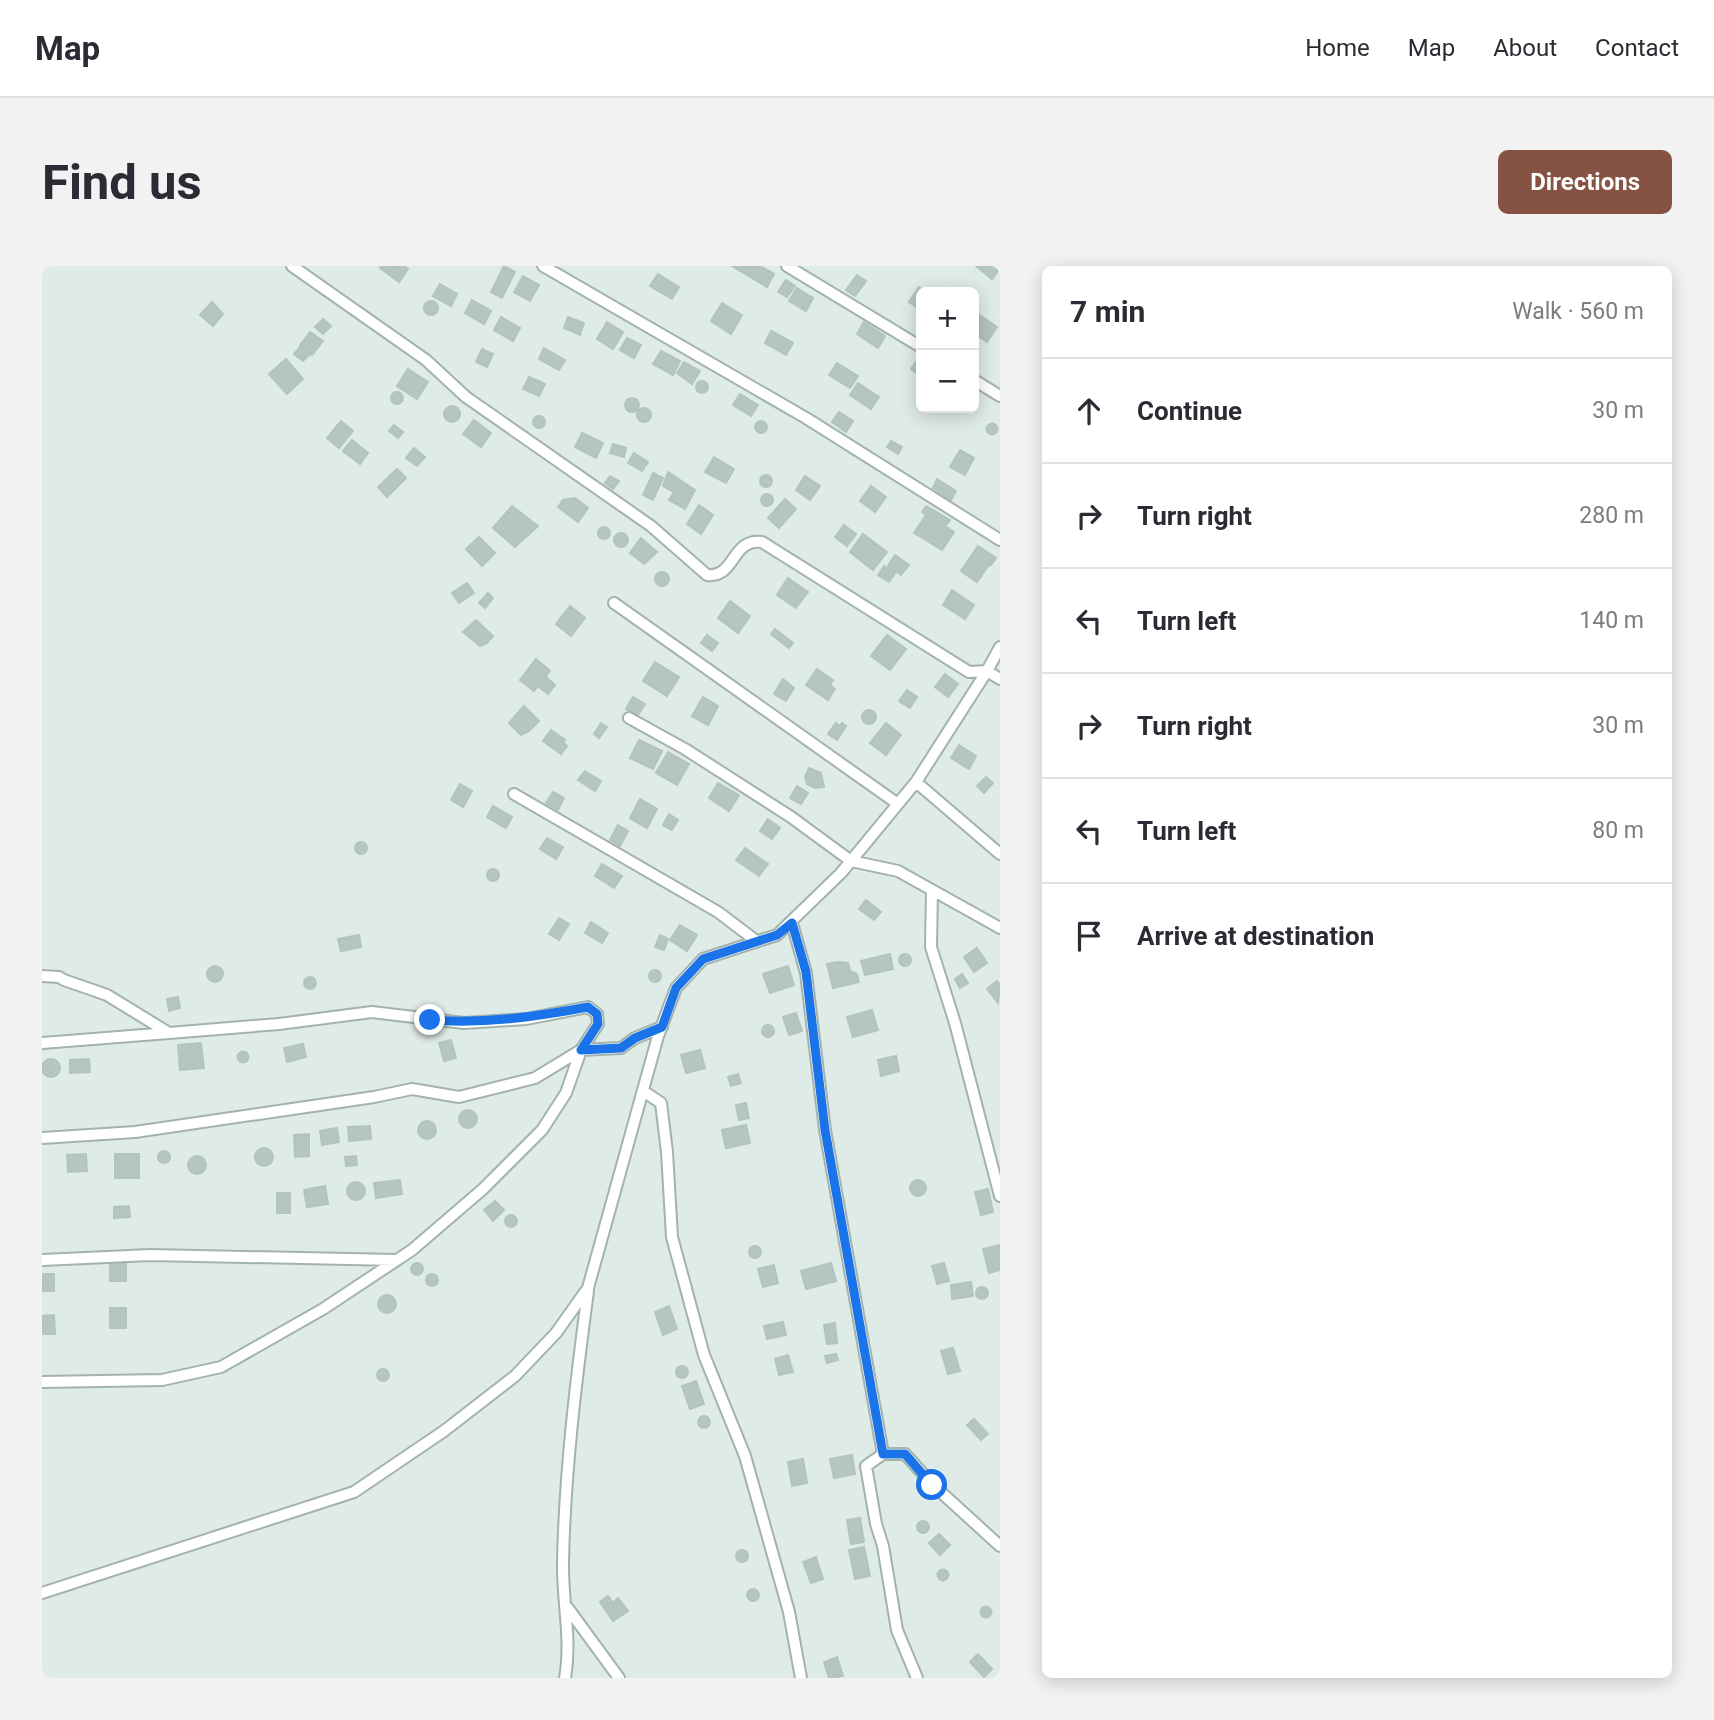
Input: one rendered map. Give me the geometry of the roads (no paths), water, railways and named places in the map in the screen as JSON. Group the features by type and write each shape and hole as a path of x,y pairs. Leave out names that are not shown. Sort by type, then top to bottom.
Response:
{"street":[{"path":"292,266 426,360 466,397 651,526 708,575 716,576 724,571 744,545 753,541 762,542 969,672 987,671 1000,679"},
{"path":"543,266 806,418 1000,540"},
{"path":"787,266 916,344"},
{"path":"979,383 1000,396"},
{"path":"614,603 898,804"},
{"path":"565,1678 569,1654 563,1564 570,1429 588,1288 643,1091 676,988 703,959 777,935 792,923 851,861 916,782 1000,647"},
{"path":"629,718 685,749 781,810 851,861 898,871 1000,928"},
{"path":"916,782 1000,853"},
{"path":"514,794 718,912 755,940"},
{"path":"932,890 931,947 955,1023 1000,1196"},
{"path":"792,923 806,972 825,1130 883,1454"},
{"path":"42,976 59,976 107,995 169,1032"},
{"path":"42,1043 279,1024 372,1012 464,1023 526,1019 588,1007 597,1014 598,1024 581,1050 566,1093 542,1130 483,1189 412,1250 323,1309 221,1367 162,1380 42,1382"},
{"path":"42,1138 135,1132 412,1090 459,1097 535,1078 581,1050 621,1048 635,1038 662,1027"},
{"path":"643,1091 661,1103 672,1237 704,1355 745,1456 789,1612 801,1678"},
{"path":"42,1260 160,1255 397,1260"},
{"path":"42,1593 354,1492 444,1431 515,1376 556,1333 588,1288"},
{"path":"917,1678 897,1630 866,1466 883,1454 905,1454 932,1485 1000,1546"},
{"path":"566,1605 619,1678"}]}
